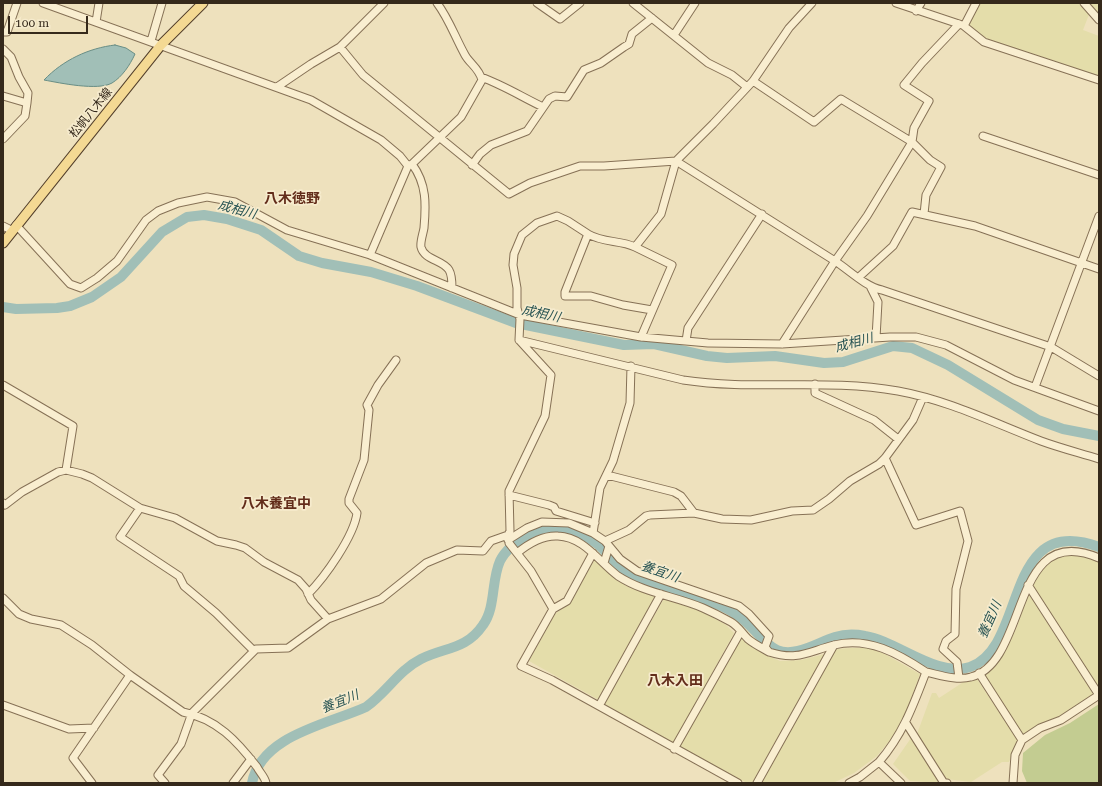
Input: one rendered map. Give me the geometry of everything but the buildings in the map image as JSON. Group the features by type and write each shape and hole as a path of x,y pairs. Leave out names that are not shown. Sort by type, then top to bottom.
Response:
{"main road":[{"name":"松帆八木線","path":"3,243 10,227 161,45 203,3"}],"street":[{"path":"3,32 7,32 17,3"},
{"path":"43,3 311,100 380,140 410,165 421,177 426,206 421,246 426,254 447,267 450,272 452,288"},
{"path":"96,22 99,3"},
{"path":"151,41 162,3"},
{"path":"277,87 340,47 384,3"},
{"path":"370,255 410,165 461,117 482,80 480,72 466,56 447,16 437,3"},
{"path":"536,3 560,19 580,3"},
{"path":"633,3 708,63 732,75 747,87"},
{"path":"674,35 695,3"},
{"path":"635,247 661,214 676,161 747,87 790,28 812,3"},
{"path":"896,3 916,11 962,25 984,42 1099,80"},
{"path":"916,11 921,3"},
{"path":"782,344 835,261 867,216 912,142 914,128 930,101 904,86 922,63 962,25 976,3"},
{"path":"1084,3 1099,20"},
{"path":"472,165 480,154 491,145 527,131 533,125 543,107 555,96 567,97 584,70 601,63 624,48 629,44 632,34 652,18"},
{"path":"340,47 363,75 509,194 530,183 580,166 604,166 676,161 762,214 859,277 871,288 878,302 876,338"},
{"path":"3,49 11,57 28,93 25,116 3,139"},
{"path":"481,77 499,84 543,107"},
{"path":"753,80 814,122 841,99 912,142 930,160 941,167 926,195 924,214"},
{"path":"3,96 27,103"},
{"path":"983,136 1099,175"},
{"path":"10,227 70,284 81,288 97,278 117,261 146,220 158,211 178,202 207,197 235,202 287,230 370,255 520,317 641,337 686,341 782,344 916,337 946,345 1014,380 1099,411"},
{"path":"859,277 893,246 912,212 975,226 1099,269"},
{"path":"686,341 688,328 762,214"},
{"path":"552,609 531,571 508,539 510,531 509,494 545,416 551,375 520,338 520,317 517,308 517,288 513,265 514,254 522,235 536,223 557,216 568,221 596,239 619,241 672,265 641,337"},
{"path":"1035,387 1099,216"},
{"path":"588,234 564,292 565,296 591,296 623,306 652,310"},
{"path":"871,288 882,290 1051,347 1099,376"},
{"path":"520,338 683,380 706,384 815,384 859,386 924,397 976,414 1042,441 1099,459"},
{"path":"308,594 336,558 352,530 357,513 349,503 348,499 364,460 369,410 367,405 374,391 396,360"},
{"path":"593,533 600,488 613,461 630,403 631,366"},
{"path":"815,384 815,394 874,420 898,439"},
{"path":"3,385 73,426 66,470"},
{"path":"604,563 608,545 650,515 678,515 694,513 722,519 751,520 792,511 813,510 829,500 850,481 879,464 885,458 918,411 924,397"},
{"path":"885,458 916,525 960,511 968,541 956,589 955,634 946,641 943,649 957,662 959,678"},
{"path":"3,503 5,505 22,492 58,472 66,470 92,478 140,508 175,518 217,542 244,548 264,562 298,580 328,619"},
{"path":"607,475 674,492 681,496 694,513"},
{"path":"509,494 554,507 556,511 595,523"},
{"path":"140,508 120,537 179,576 184,586 216,613 254,651"},
{"path":"165,783 158,775 181,744 192,713 256,649 288,648 328,619 381,599 426,563 457,550 483,551 491,541 508,539 527,528 548,522 569,523 593,533 608,545 620,559 637,571 739,606 749,614 769,636 767,650"},
{"path":"517,553 530,543 540,539 558,536 581,544 626,581 703,608 730,622 752,642 784,657 796,656 834,645 866,643 879,646 926,672 959,678 970,677 979,673 992,663 1004,644 1028,585 1050,558 1059,554 1078,551 1099,558"},
{"path":"593,553 567,601 552,609 521,666 552,680 674,749 738,783"},
{"path":"1013,783 1014,759 1022,740 1040,728 1061,720 1099,695 1028,585"},
{"path":"599,706 661,594"},
{"path":"3,598 19,614 31,619 61,625 92,645 130,675 183,712 192,713 208,720 225,731 238,743 251,759 266,783"},
{"path":"674,749 741,631"},
{"path":"757,783 834,645"},
{"path":"849,783 860,777 879,762 896,740 906,723 926,672"},
{"path":"979,673 1022,740"},
{"path":"92,783 73,758 130,675"},
{"path":"3,705 69,729 94,728"},
{"path":"906,723 944,783 947,783"},
{"path":"233,783 251,759"},
{"path":"879,762 901,783"}],"shaded area":[{"path":"978,3 1078,3 1090,12 1083,30 1099,36 1099,78 988,40 972,29 969,25"},
{"path":"1084,3 1099,3 1099,20"},
{"path":"1074,554 1099,561 1099,690 1031,586 1046,564 1063,555"},
{"path":"595,559 626,586 655,597 599,700 529,661 555,614 570,603"},
{"path":"1028,593 1094,695 1060,716 1041,724 1022,735 984,674 994,665 1009,644 1017,627"},
{"path":"664,599 704,612 726,625 734,633 673,744 603,704"},
{"path":"741,637 766,655 780,661 801,660 825,654 752,783 747,783 679,747"},
{"path":"870,648 883,653 920,674 905,715 892,738 877,756 854,773 833,783 760,783 836,649"},
{"path":"977,679 1018,741 1009,762 1002,762 971,782 946,779 917,734 932,693 936,693 939,698 965,681"},
{"path":"911,738 941,783 910,781 893,764"}],"green space":[{"path":"1099,704 1099,783 1027,783 1022,771 1023,753 1045,735 1070,723"}],"water":[{"path":"115,45 126,48 135,54 125,70 112,83 106,85 89,86 44,80 59,67 77,56 96,49"}],"waterway":[{"name":"成相川","path":"3,307 16,309 57,308 70,306 92,297 121,277 162,232 187,217 204,215 227,219 261,230 299,256 322,263 371,272 417,286 516,323 624,345 654,344 707,356 727,358 775,356 824,363 843,362 893,346 912,348 948,365 1038,420 1063,429 1099,436"},
{"name":"養宜川","path":"252,783 258,767 268,753 282,742 298,733 366,707 399,675 413,664 430,655 455,647 470,639 483,625 487,618 492,602 495,577 500,561 510,548 518,541 541,529 561,528 581,534 598,545 621,568 632,576 714,603 724,608 742,619 765,642 777,650 784,652 799,651 835,637 858,635 877,639 917,658 944,668 957,669 970,667 988,655 1001,635 1020,586 1031,564 1046,548 1068,541 1099,547"}],"district":[{"name":"八木徳野","path":"292,199"},
{"name":"八木養宜中","path":"276,504"},
{"name":"八木入田","path":"675,681"}]}
